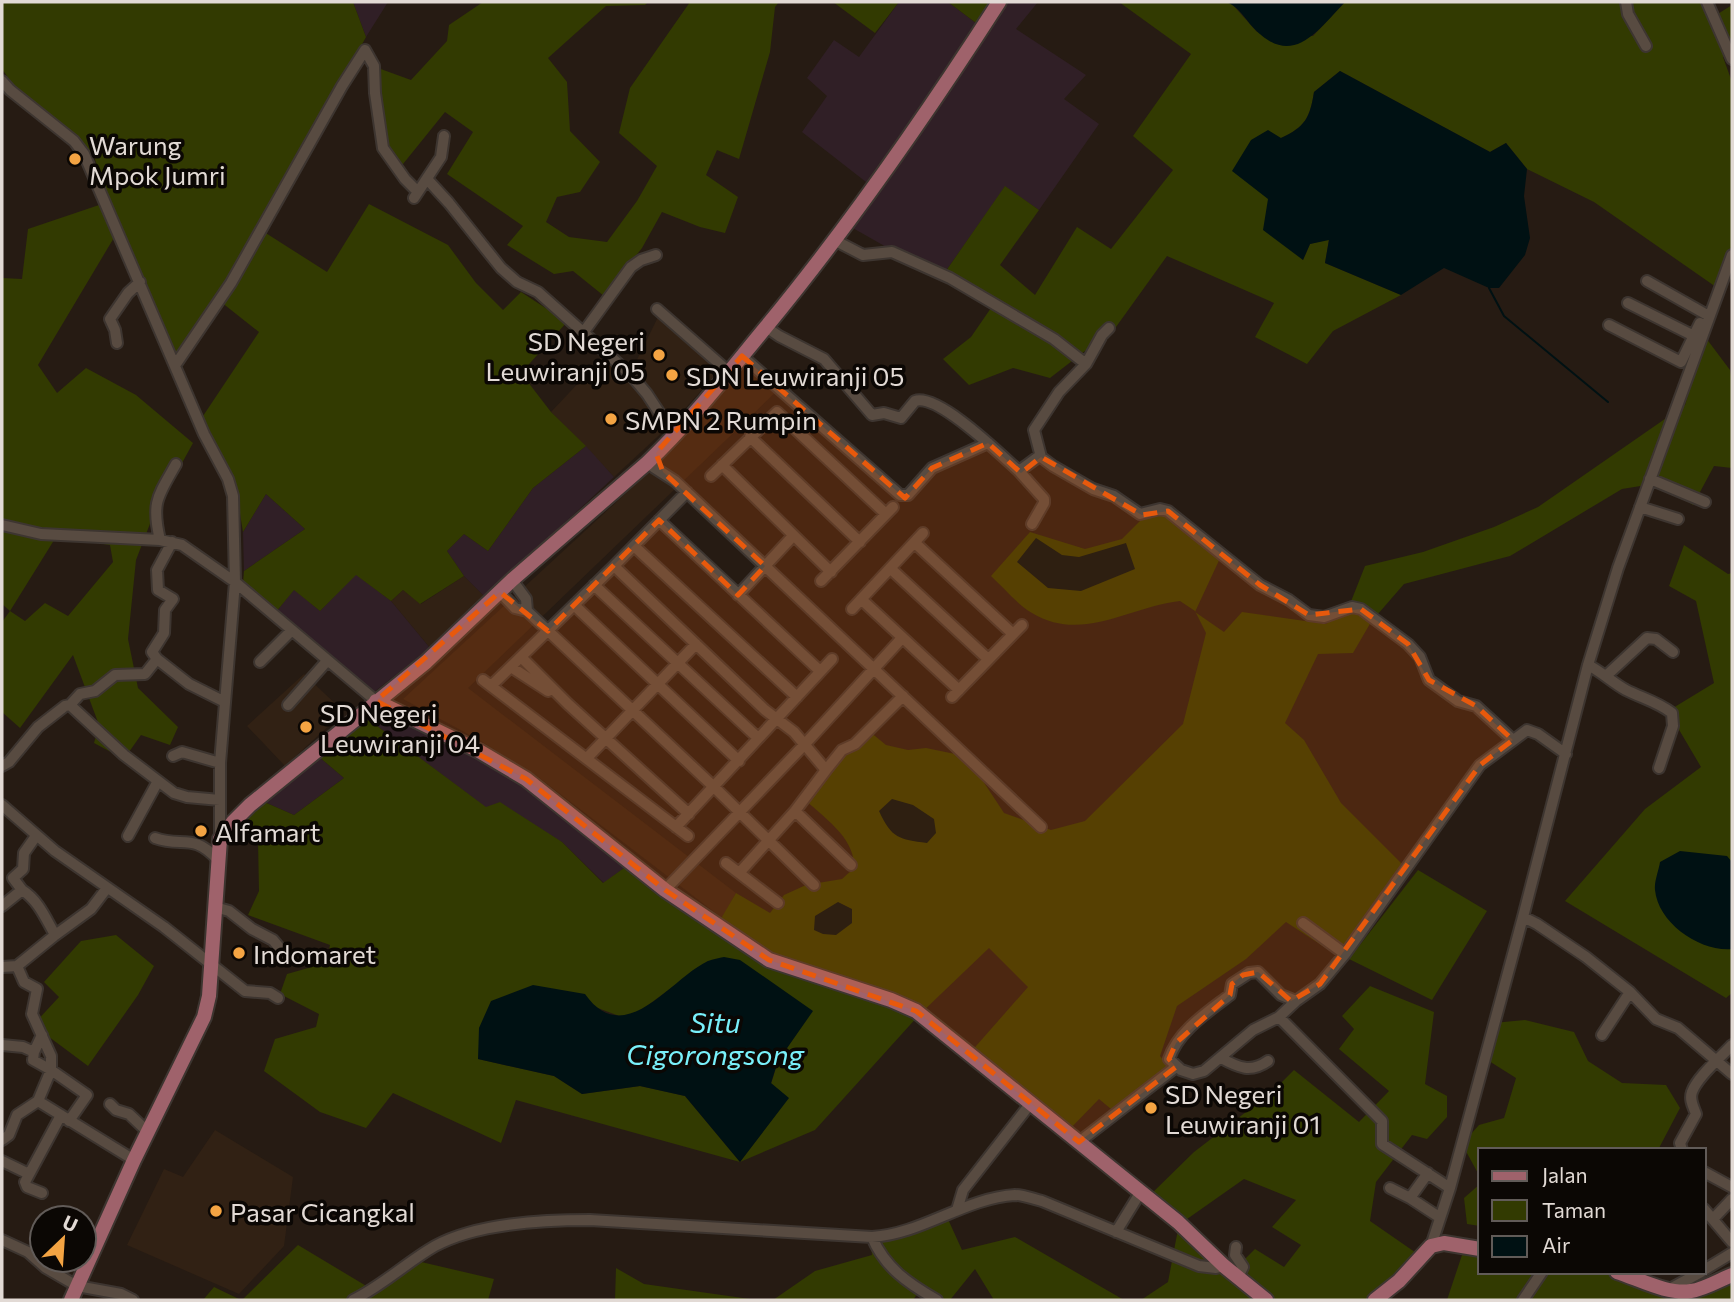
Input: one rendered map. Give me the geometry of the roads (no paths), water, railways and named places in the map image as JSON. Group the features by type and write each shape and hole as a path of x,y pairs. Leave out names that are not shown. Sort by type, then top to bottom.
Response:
{"main road":[{"path":"71,1300 134,1160 204,1017 211,965 220,839 250,805 426,662 512,580 674,435 730,373 834,240 922,120 999,2"},
{"path":"376,701 479,751 526,779 665,890 769,960 891,1000 916,1012 1178,1222 1229,1271 1266,1300"},
{"path":"1375,1300 1399,1281 1431,1246 1444,1243 1478,1249"},
{"path":"1623,1274 1670,1289 1694,1291 1732,1275"}],"street":[{"path":"1626,2 1628,14 1646,46"},
{"path":"1707,2 1732,59"},
{"path":"176,364 230,283 365,50 374,66 383,148 416,195 441,157 444,136"},
{"path":"2,81 74,141 84,154 176,364 204,435 228,479 233,496 235,582 220,763 220,839"},
{"path":"427,179 501,268 517,282 538,292 631,375 674,435"},
{"path":"834,240 863,255 892,252 950,278 1054,339 1086,365"},
{"path":"583,332 632,267 641,260 656,255"},
{"path":"1431,1246 1450,1188 1588,665 1618,568 1707,314 1732,255"},
{"path":"1647,281 1707,314"},
{"path":"117,343 110,319 128,293 140,282"},
{"path":"1628,303 1694,336"},
{"path":"657,309 730,373"},
{"path":"1609,325 1681,362 1707,314"},
{"path":"766,327 824,359 872,415 884,413 901,418 915,401 926,400 965,423 1019,471 1044,499 1032,524"},
{"path":"1109,328 1102,335 1086,365 1059,392 1034,430 1041,457 1093,489 1114,496 1140,514 1160,509 1168,511 1261,585 1289,600 1309,615 1324,617 1352,607 1361,609 1408,644 1420,657 1429,680 1458,701 1476,706 1513,740"},
{"path":"742,356 900,495 908,495 932,468 988,443"},
{"path":"711,476 777,412 889,510 821,581"},
{"path":"750,437 859,542"},
{"path":"1019,471 1041,457"},
{"path":"651,458 1041,827"},
{"path":"160,540 155,524 155,507 157,498 176,464"},
{"path":"722,465 831,572"},
{"path":"1650,479 1705,502"},
{"path":"687,492 511,667 487,683 688,836"},
{"path":"1640,507 1678,519"},
{"path":"659,520 820,671"},
{"path":"2,525 63,536 160,540 182,545 235,582 376,701"},
{"path":"852,609 923,533"},
{"path":"738,595 793,536"},
{"path":"172,542 157,570 158,590 173,599 165,610 164,633 152,653 189,684 225,702"},
{"path":"862,600 956,693 1018,630 915,543"},
{"path":"634,546 797,697"},
{"path":"614,566 805,744 826,769"},
{"path":"891,569 988,659"},
{"path":"512,580 526,599 527,611"},
{"path":"594,585 758,738"},
{"path":"500,593 515,608 527,611 814,885"},
{"path":"933,607 942,598"},
{"path":"574,606 739,761"},
{"path":"260,662 292,630"},
{"path":"665,890 902,638"},
{"path":"1607,675 1647,638 1656,639 1673,652"},
{"path":"587,758 696,643"},
{"path":"521,657 568,704 689,814"},
{"path":"2,766 9,762 38,727 80,694 95,691 115,675 145,674 157,659"},
{"path":"677,827 832,659"},
{"path":"288,705 327,661"},
{"path":"1588,665 1607,675 1624,689 1672,713 1673,726 1659,768"},
{"path":"511,667 568,704"},
{"path":"740,872 795,811 842,750 855,744 903,696"},
{"path":"69,705 124,755 174,793 220,800"},
{"path":"1296,1001 1281,995 1258,972 1243,975 1232,984 1230,995 1176,1042 1169,1059 1176,1067 1193,1074 1200,1073 1254,1030 1279,1017 1320,984 1345,954 1480,765 1527,730 1566,754"},
{"path":"173,755 183,752 220,763"},
{"path":"128,836 158,781"},
{"path":"2,806 36,836 164,927 245,991 270,993 278,998"},
{"path":"795,811 851,865"},
{"path":"36,836 24,853 23,869 13,878 22,890 32,895 54,936"},
{"path":"155,838 165,842 183,840 206,848 218,860"},
{"path":"726,863 778,903"},
{"path":"2,967 17,966 91,909 107,888"},
{"path":"2,905 22,890"},
{"path":"215,907 229,911 252,929 273,940 287,957"},
{"path":"1523,917 1537,923 1586,957 1630,992 1656,1019 1678,1028 1732,1074"},
{"path":"1303,923 1345,954"},
{"path":"2,1140 9,1135 17,1115 38,1101 51,1070 51,1056 32,1014 37,989 24,982 17,966"},
{"path":"1602,1035 1630,992"},
{"path":"1279,1017 1382,1121 1382,1144 1450,1188"},
{"path":"42,1035 33,1060 87,1095 65,1118 29,1174 25,1184 42,1194"},
{"path":"2,1045 23,1046 34,1052"},
{"path":"1681,1148 1680,1143 1696,1114 1691,1101 1692,1093 1732,1045"},
{"path":"1222,1058 1240,1069 1259,1068 1268,1061"},
{"path":"1079,1142 1176,1067"},
{"path":"38,1101 134,1160"},
{"path":"957,1210 963,1190 1031,1103"},
{"path":"110,1104 116,1110 129,1114 148,1132"},
{"path":"2,1161 29,1174"},
{"path":"1410,1198 1428,1173"},
{"path":"1706,1173 1732,1187"},
{"path":"1390,1188 1439,1217"},
{"path":"1116,1232 1140,1193"},
{"path":"358,1299 436,1246 457,1236 484,1229 558,1220 872,1237 908,1230 957,1210 995,1199 1022,1195 1199,1266 1241,1271 1243,1267 1235,1255 1236,1247"},
{"path":"1714,1218 1732,1199"},
{"path":"1706,1211 1732,1242"},
{"path":"872,1237 885,1262 920,1296 937,1300"},
{"path":"2,1240 28,1252 46,1268 77,1286 121,1294 133,1300"},
{"path":"1706,1269 1732,1253"},
{"path":"1523,1300 1541,1274"},
{"path":"1670,1289 1698,1274"}],"water":[{"path":"1226,2 1345,2 1312,36 1289,46 1277,45 1264,38 1236,8"},
{"path":"1340,71 1490,152 1506,143 1527,169 1524,196 1530,238 1525,255 1499,288 1489,288 1444,268 1401,295 1325,263 1329,240 1310,244 1303,260 1263,230 1268,199 1232,171 1251,140 1268,130 1281,138 1296,130 1311,109 1314,92"},
{"path":"1036,538 1062,555 1079,557 1126,543 1135,569 1081,591 1048,588 1017,562"},
{"path":"892,799 913,805 934,819 936,833 927,843 897,836 888,827 879,811"},
{"path":"1680,851 1727,856 1732,862 1732,949 1707,946 1694,940 1672,924 1664,914 1655,890 1660,862"},
{"path":"838,902 852,909 852,923 836,935 814,930 815,916"},
{"name":"Situ Cigorongsong","path":"724,957 740,960 813,1011 778,1061 771,1083 789,1098 740,1162 685,1096 640,1086 582,1094 554,1076 478,1059 479,1028 491,1001 533,985 585,994 600,1010 616,1015 632,1013 648,1005 708,961"}],"waterway":[{"path":"1489,288 1504,316 1608,402"}],"place":[{"name":"Warung Mpok Jumri","path":"75,159"},
{"name":"SD Negeri Leuwiranji 05","path":"659,355"},
{"name":"SDN Leuwiranji 05","path":"672,375"},
{"name":"SMPN 2 Rumpin","path":"611,419"},
{"name":"SD Negeri Leuwiranji 04","path":"306,727"},
{"name":"Alfamart","path":"201,831"},
{"name":"Indomaret","path":"239,953"},
{"name":"SD Negeri Leuwiranji 01","path":"1151,1108"},
{"name":"Pasar Cicangkal","path":"216,1211"}]}
